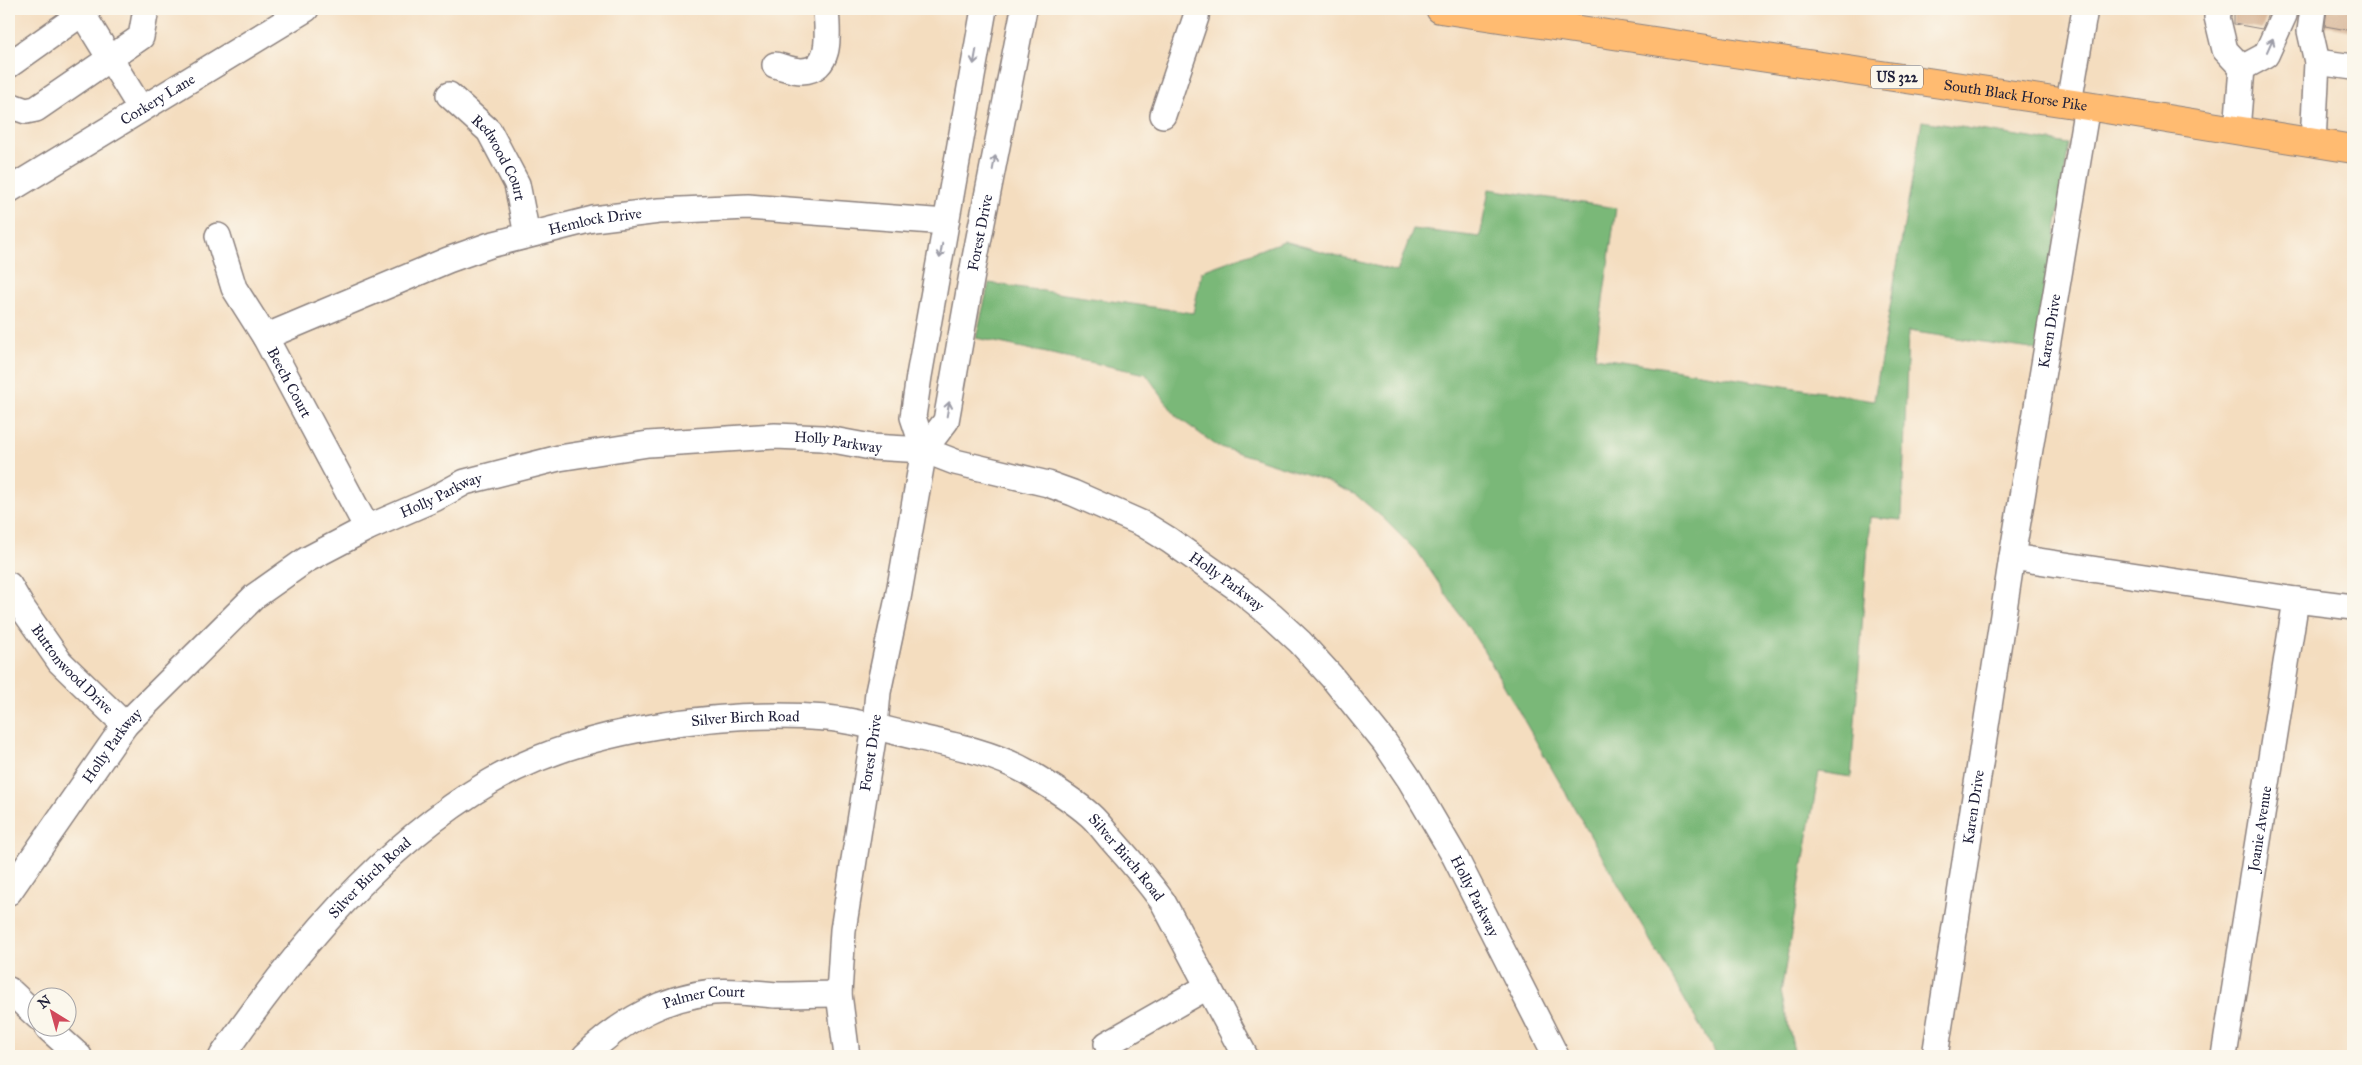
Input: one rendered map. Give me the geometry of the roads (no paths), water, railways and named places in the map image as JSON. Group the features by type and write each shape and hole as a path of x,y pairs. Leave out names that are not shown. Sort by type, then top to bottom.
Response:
{"highway":[{"name":"South Black Horse Pike","path":"1440,9 2078,104 2353,149"}],"street":[{"path":"9,105 26,110 36,109 141,37 146,9"},
{"name":"Corkery Lane","path":"9,190 306,9"},
{"path":"775,65 802,71 813,68 821,62 828,46 826,9"},
{"name":"Forest Drive","path":"847,1056 839,994 843,930 875,726 878,692 898,598 924,450 914,417 984,9"},
{"name":"Forest Drive","path":"924,450 946,421 974,263 1024,9"},
{"path":"1163,115 1181,67 1197,9"},
{"name":"Karen Drive","path":"1935,1056 2012,557 2078,104 2085,9"},
{"path":"2219,9 2217,17 2224,50 2242,68 2237,130"},
{"path":"2242,68 2266,55 2284,15 2284,9"},
{"path":"2313,9 2310,31 2317,62 2313,143"},
{"path":"9,65 85,11 110,58 141,109"},
{"path":"2317,62 2353,67"},
{"name":"Redwood Court","path":"448,96 489,131 516,184 527,235"},
{"name":"Hemlock Drive","path":"265,337 448,260 527,235 593,219 659,211 730,208 792,209 946,222"},
{"name":"Beech Court","path":"218,236 234,288 265,337 367,528"},
{"name":"Holly Parkway","path":"9,892 126,725 255,596 306,560 367,528 434,499 465,482 559,458 606,449 648,444 798,436 871,447 924,450 955,462 1064,490 1143,524 1240,590 1300,642 1372,726 1422,799 1462,870 1556,1056"},
{"path":"2012,557 2353,607"},
{"name":"Buttonwood Drive","path":"9,585 23,610 60,662 126,725"},
{"name":"Joanie Avenue","path":"2224,1056 2296,600"},
{"name":"Silver Birch Road","path":"222,1056 306,945 350,896 432,822 506,773 567,748 610,737 675,724 764,717 829,719 875,726 980,752 1028,772 1090,815 1148,880 1163,902 1245,1056"},
{"path":"1107,1044 1207,987"},
{"path":"9,990 28,1008"},
{"name":"Palmer Court","path":"585,1056 612,1032 630,1020 670,1002 692,996 713,992 839,994"},
{"path":"59,1038 79,1056"}]}
